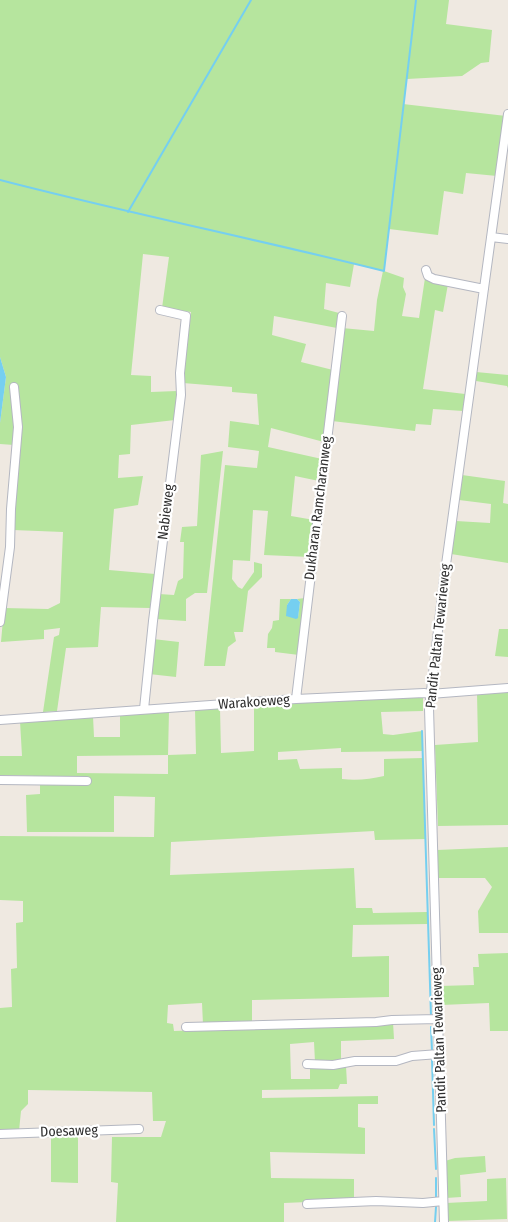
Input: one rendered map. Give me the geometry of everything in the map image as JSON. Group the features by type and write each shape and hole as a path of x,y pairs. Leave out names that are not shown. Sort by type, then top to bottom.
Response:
{"street":[{"name":"Pandit Paltan Tewarieweg","path":"444,1222 430,694 508,114"},
{"path":"491,237 508,239"},
{"path":"426,270 428,276 434,278 484,289"},
{"name":"Nabieweg","path":"144,709 152,621 181,395 180,373 185,315 160,310"},
{"name":"Dukharan Ramcharanweg","path":"296,699 342,316"},
{"path":"0,622 10,546 18,426 14,387"},
{"name":"Warakoeweg","path":"0,720 296,699 430,694 508,688"},
{"path":"0,780 87,781"},
{"path":"186,1027 438,1019"},
{"path":"306,1064 396,1061 412,1056 439,1054"},
{"name":"Doesaweg","path":"0,1134 138,1129"},
{"path":"307,1204 443,1201"}],"green space":[{"path":"0,0 449,0 446,24 492,30 489,62 481,63 462,76 407,79 403,104 506,116 497,176 466,173 463,194 444,191 438,235 389,229 384,271 404,278 403,287 406,294 402,316 419,318 425,278 448,284 443,312 435,310 423,389 465,394 463,411 433,409 431,425 416,424 415,431 332,421 342,328 374,331 377,300 383,271 354,264 350,287 326,283 324,309 339,313 337,328 274,316 272,335 306,344 301,362 333,370 324,442 271,428 268,447 322,459 319,481 295,476 291,516 314,520 310,557 264,555 268,511 253,510 250,561 233,560 232,579 242,589 254,572 254,562 262,564 262,577 248,591 243,632 234,632 236,641 228,647 225,666 204,666 225,465 257,468 259,451 228,447 230,421 259,425 257,394 232,392 232,387 183,383 191,312 162,308 169,257 143,254 131,375 151,376 151,392 177,391 175,420 131,425 130,454 119,455 118,478 143,476 138,505 114,509 109,570 155,574 150,608 101,607 98,647 66,648 57,711 43,712 54,637 59,635 60,628 44,630 44,639 1,642 4,608 48,609 60,603 63,532 13,530 16,427 14,445 0,444 0,423 6,377 0,357"},
{"path":"476,372 508,375 508,388 507,386 476,381"},
{"path":"223,451 207,593 195,593 186,599 186,621 156,619 159,594 174,595 178,581 183,578 184,542 180,542 182,527 197,526 201,455"},
{"path":"462,475 505,481 503,503 508,504 508,563 451,554 456,521 490,523 491,504 459,500"},
{"path":"305,598 299,655 275,652 275,648 267,648 268,634 272,628 273,621 279,620 280,599 291,599 287,605 298,617 300,602 297,599"},
{"path":"499,629 508,629 508,657 495,656"},
{"path":"153,639 179,642 176,677 149,674"},
{"path":"508,690 508,825 438,826 435,745 478,742 477,693"},
{"path":"419,695 423,697 423,711 381,712 383,734 393,735 422,731 423,751 341,752 341,748 278,752 278,760 297,759 300,769 342,768 342,779 353,780 384,776 384,759 423,758 426,839 375,840 374,831 171,842 170,875 354,868 356,908 372,908 373,913 427,912 428,924 353,925 352,957 389,956 389,997 252,1000 252,1022 203,1024 202,1003 168,1005 167,1023 173,1024 174,1031 393,1022 394,1039 341,1041 341,1061 315,1062 314,1042 290,1044 291,1079 310,1079 310,1066 346,1066 347,1084 340,1084 338,1089 262,1090 262,1098 378,1096 378,1104 358,1104 358,1127 365,1128 365,1154 270,1152 271,1178 354,1179 354,1200 284,1203 284,1222 116,1222 118,1183 111,1182 112,1137 161,1137 166,1121 153,1121 152,1092 28,1090 28,1104 21,1111 19,1131 0,1131 0,1008 12,1007 11,969 17,968 16,923 23,922 23,901 0,900 0,836 154,837 155,797 114,796 114,832 27,832 26,795 40,794 40,784 37,784 37,776 0,775 0,756 22,756 20,721 93,716 94,737 120,737 120,715 169,711 168,755 196,754 195,709 220,708 221,753 254,751 254,705","holes":["168,755 168,774 77,773 77,756"]},
{"path":"508,847 508,933 479,933 478,911 492,887 485,878 438,878 437,850"},
{"path":"508,953 508,1031 490,1031 489,1003 441,1005 440,986 474,985 473,967 479,967 478,954"},
{"path":"51,1134 78,1134 78,1183 51,1182"},
{"path":"485,1156 486,1172 460,1175 461,1197 446,1198 445,1161 455,1158"},
{"path":"506,1178 507,1219 447,1221 446,1203 487,1201 487,1179"}],"water":[{"path":"0,357 6,377 0,423"},
{"path":"291,599 297,599 300,602 298,618 296,619 286,616 287,605"}],"waterway":[{"path":"128,212 251,0"},
{"path":"0,180 384,271 416,0"},
{"path":"422,731 431,1016"},
{"path":"431,1027 432,1051"},
{"path":"432,1059 434,1125"},
{"path":"434,1129 436,1169"},
{"path":"436,1178 436,1197"},
{"path":"435,1222 436,1207"}]}
